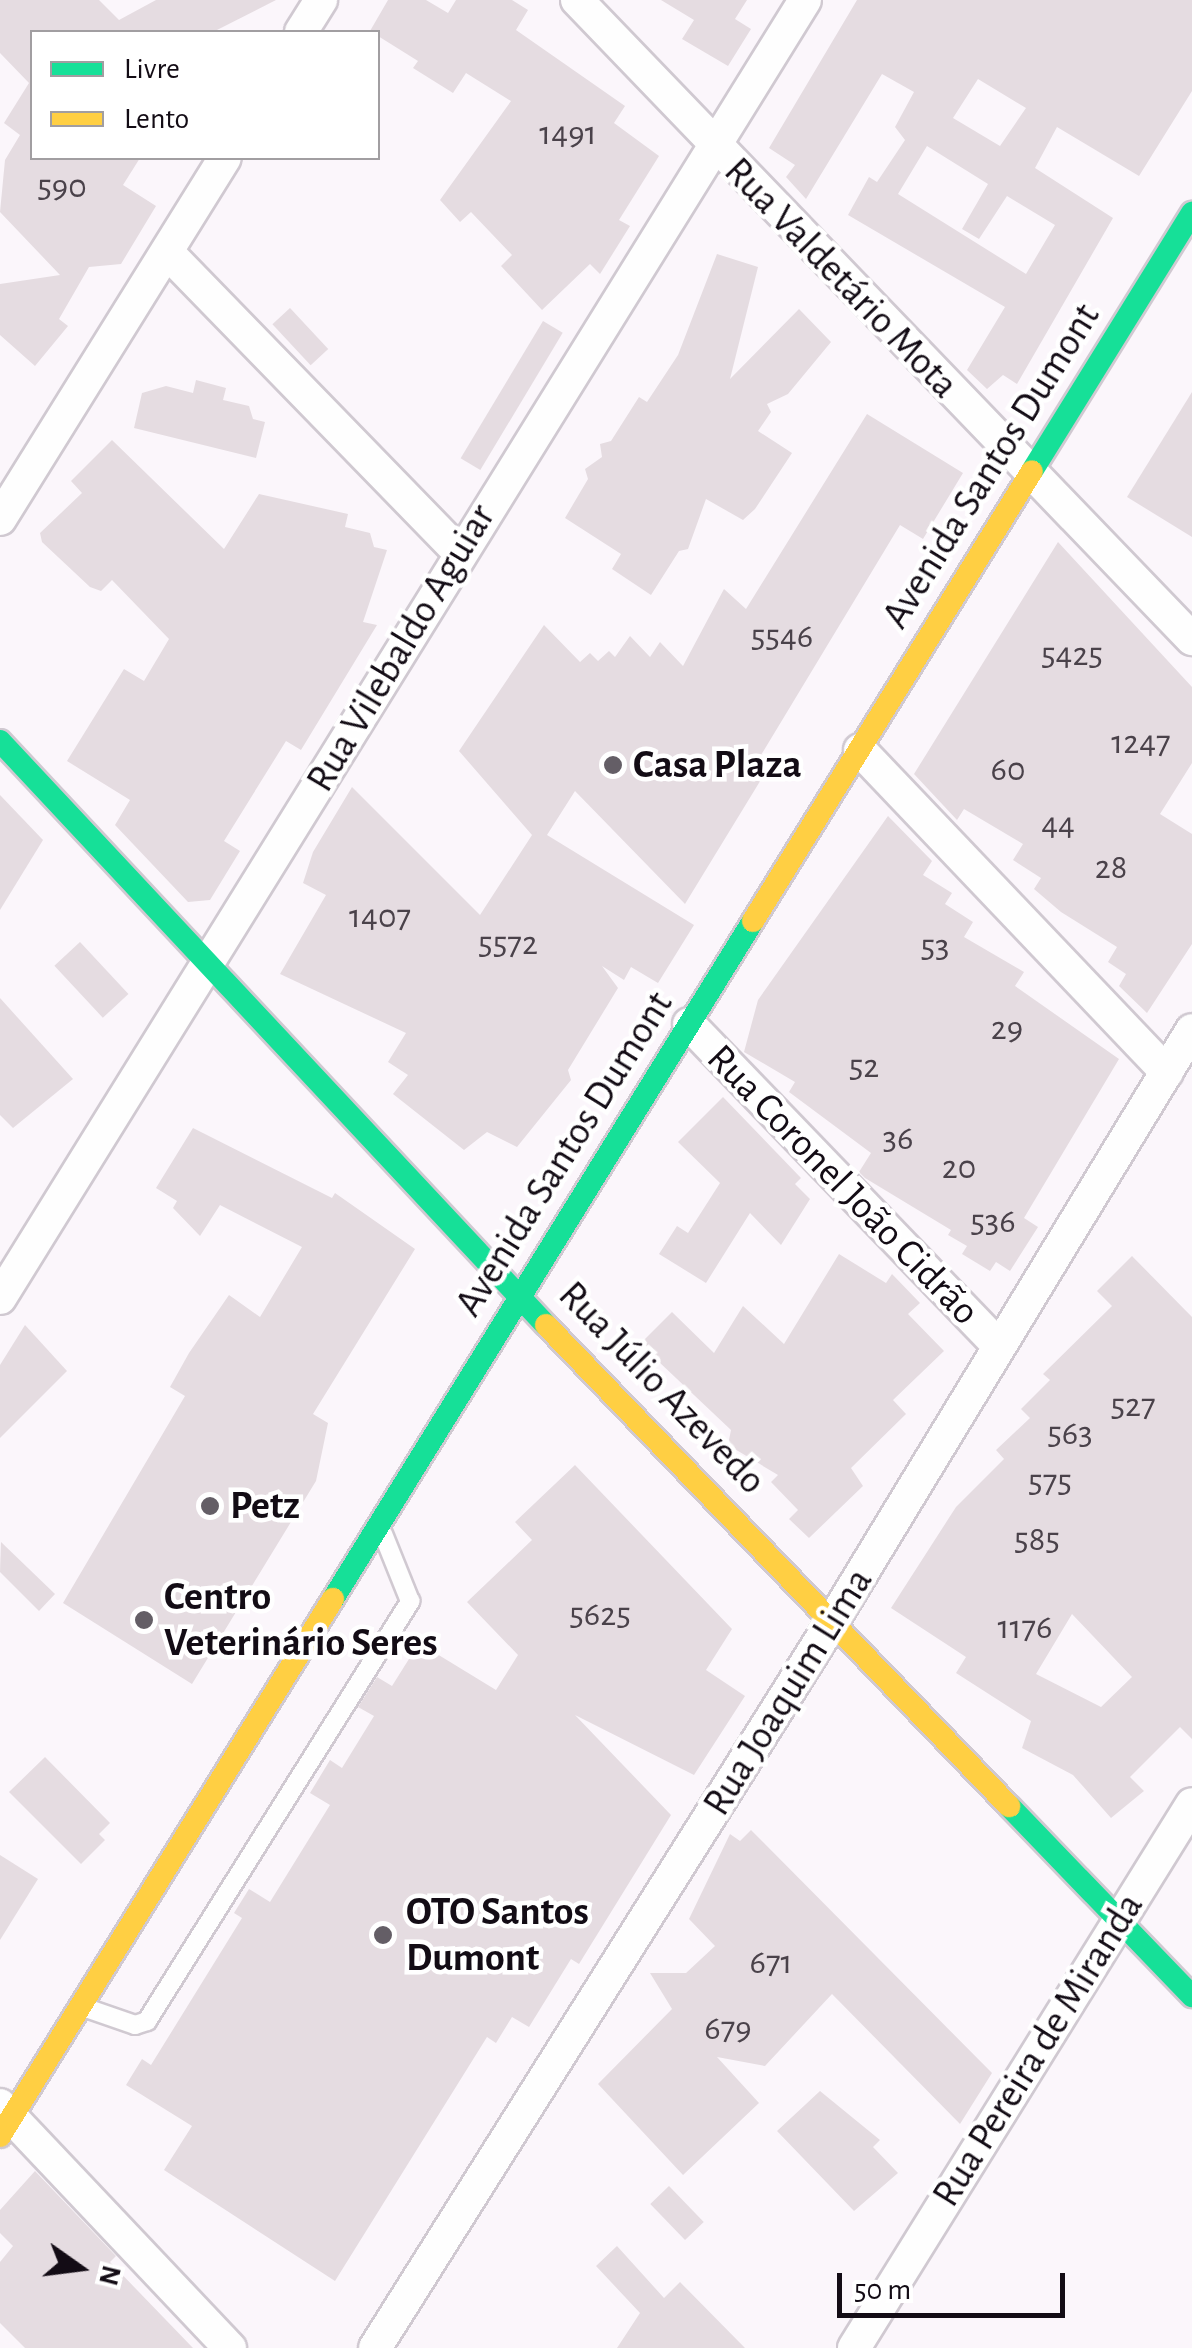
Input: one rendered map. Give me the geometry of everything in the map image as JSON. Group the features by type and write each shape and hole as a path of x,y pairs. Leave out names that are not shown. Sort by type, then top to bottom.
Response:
{"main road":[{"name":"Avenida Santos Dumont","path":"4,2120 81,2006 1192,213"},
{"name":"Rua Júlio Azevedo","path":"0,741 208,967 1192,1996"}],"street":[{"path":"302,30 321,0"},
{"name":"Rua Valdetário Mota","path":"577,0 1192,639"},
{"name":"Rua Vilebaldo Aguiar","path":"0,1298 208,967 458,551 806,0"},
{"path":"0,519 224,160"},
{"path":"167,252 458,551"},
{"path":"860,750 1166,1072"},
{"name":"Rua Coronel João Cidrão","path":"689,1024 998,1345"},
{"name":"Rua Joaquim Lima","path":"375,2348 834,1619 1192,1030"},
{"name":"Rua Pereira de Miranda","path":"854,2348 1192,1804"},
{"path":"4,2120 230,2348"}],"lane":[{"path":"81,2006 135,2025 146,2021 410,1601 378,1524"}],"building":[{"path":"0,0 99,0 119,20 156,0 276,0 217,30 30,30 30,160 139,160 123,185 156,206 121,264 89,267 59,319 68,326 35,366 0,335 0,284 60,275 0,212 5,160 20,135 4,123 29,83 0,53"},
{"path":"388,0 426,0 448,13 456,0 512,0 528,10 516,30 625,106 614,123 659,156 619,220 630,226 600,274 590,264 542,310 501,266 512,255 471,212 460,222 440,200 511,101 466,73 453,93 413,68 418,61 380,37 380,30 371,30"},
{"path":"661,0 747,0 735,19 751,29 728,66 682,39 694,20"},
{"path":"857,0 1192,0 1192,91 1139,176 1057,127 1035,168 1113,218 1017,384 1003,375 987,389 967,370 1005,307 848,215 869,177 877,182 905,140 895,127 914,92 882,74 806,199 786,177 795,165 769,148","holes":["978,79 1026,108 1000,146 953,118","927,146 988,184 962,229 979,239 1007,196 1055,225 1026,274 898,194"]},
{"path":"717,254 758,267 730,379 799,309 831,342 788,394 767,404 771,412 758,431 792,453 755,509 743,520 706,499 688,549 679,551 651,595 612,569 621,554 565,518 588,479 585,469 602,457 600,444 611,441 639,397 647,402 678,355"},
{"path":"290,308 328,349 311,365 272,324"},
{"path":"543,321 563,333 480,470 461,458"},
{"path":"196,380 226,388 223,400 249,406 253,419 265,422 256,458 134,428 142,393 166,386 193,393"},
{"path":"1192,392 1192,537 1127,497"},
{"path":"867,414 963,473 923,539 900,525 758,760 762,778 685,904 575,791 547,835 694,925 658,983 631,967 624,980 602,966 618,988 568,1070 571,1080 517,1147 487,1132 464,1150 393,1094 408,1075 388,1062 406,1033 280,974 326,895 303,883 313,852 352,787 480,915 532,835 459,751 544,625 580,662 590,653 598,661 609,651 615,657 630,636 650,657 660,642 683,666 724,589 746,609"},
{"path":"112,440 224,549 259,494 348,514 345,527 370,533 374,547 387,550 363,622 377,625 301,750 286,741 224,841 240,851 210,900 188,902 115,825 130,800 67,761 124,669 144,681 169,639 112,580 101,591 90,587 42,542 40,533 82,493 71,481"},
{"path":"1058,542 1192,687 1192,763 1160,814 1192,834 1192,944 1147,1013 1119,986 1126,974 1108,962 1117,947 1061,912 1034,889 1041,878 1013,860 1023,844 964,809 957,820 914,774"},
{"path":"0,795 43,840 0,910"},
{"path":"888,816 932,861 923,875 952,893 945,904 973,922 964,937 1024,972 1015,986 1119,1059 1024,1218 1038,1227 1010,1271 996,1262 990,1271 962,1254 967,1246 948,1235 951,1230 865,1178 859,1172 871,1153 789,1092 795,1082 744,1052 758,1000"},
{"path":"80,942 128,994 103,1018 54,966"},
{"path":"0,998 73,1079 13,1128 0,1115"},
{"path":"723,1097 801,1178 795,1184 810,1199 781,1245 750,1213 706,1283 659,1254 677,1226 688,1233 720,1183 678,1142"},
{"path":"193,1128 332,1198 335,1193 415,1249 313,1414 328,1423 316,1481 192,1684 63,1603 185,1396 170,1387 189,1353 229,1295 260,1317 302,1247 220,1205 200,1236 173,1208 177,1201 156,1188"},
{"path":"839,1254 886,1283 892,1274 920,1303 908,1314 944,1351 893,1400 906,1414 851,1468 863,1486 809,1538 789,1519 798,1510 771,1482 778,1475 728,1445 731,1430 640,1344 672,1312 714,1353 743,1306 784,1344"},
{"path":"1132,1256 1192,1317 1192,1739 1180,1727 1130,1777 1144,1791 1111,1818 1073,1775 1022,1748 1031,1721 956,1673 966,1657 891,1608 956,1507 1004,1459 996,1450 1030,1418 1021,1409 1050,1380 1043,1374 1112,1306 1097,1291","holes":["1072,1614 1132,1677 1101,1707 1036,1674"]},
{"path":"25,1325 67,1371 0,1438 0,1365"},
{"name":"OTO Santos Dumont","path":"575,1465 732,1629 706,1670 745,1696 694,1775 575,1715 671,1815 579,1964 571,1959 529,2027 512,2017 496,2043 487,2037 335,2281 164,2170 192,2126 126,2085 142,2059 151,2065 242,1918 234,1913 249,1889 270,1902 330,1805 310,1793 330,1760 342,1768 374,1716 358,1707 377,1677 392,1686 419,1643 496,1690 518,1655 467,1602 532,1540 515,1522"},
{"path":"1,1542 55,1594 39,1611 0,1572"},
{"path":"45,1757 110,1823 99,1834 105,1840 81,1864 9,1792"},
{"path":"751,1830 992,2073 960,2124 832,1994 765,2066 717,2057 759,2103 683,2175 598,2084 672,2009 650,1973 686,1973 715,1946 689,1919 730,1834 740,1841"},
{"path":"0,1855 38,1879 0,1940"},
{"path":"820,2091 880,2140 873,2147 898,2173 854,2211 777,2131"},
{"path":"35,2171 116,2256 110,2262 193,2348 25,2348 0,2323 0,2262 13,2246 0,2233 0,2210"},
{"path":"669,2186 704,2222 685,2240 650,2204"},
{"path":"617,2246 664,2298 680,2282 745,2348 617,2348 640,2313 596,2266"}],"traffic: fast":[{"path":"1032,471 1192,213"},
{"path":"0,741 546,1325"},
{"path":"333,1599 753,921"},
{"path":"1009,1806 1192,1996"}],"traffic: slow":[{"path":"753,921 1032,471"},
{"path":"546,1325 1009,1806"},
{"path":"0,2136 333,1599"}],"place":[{"name":"Casa Plaza","path":"613,765"},
{"name":"Petz","path":"210,1506"},
{"name":"Centro Veterinário Seres","path":"144,1620"},
{"name":"OTO Santos Dumont","path":"383,1935"}]}
